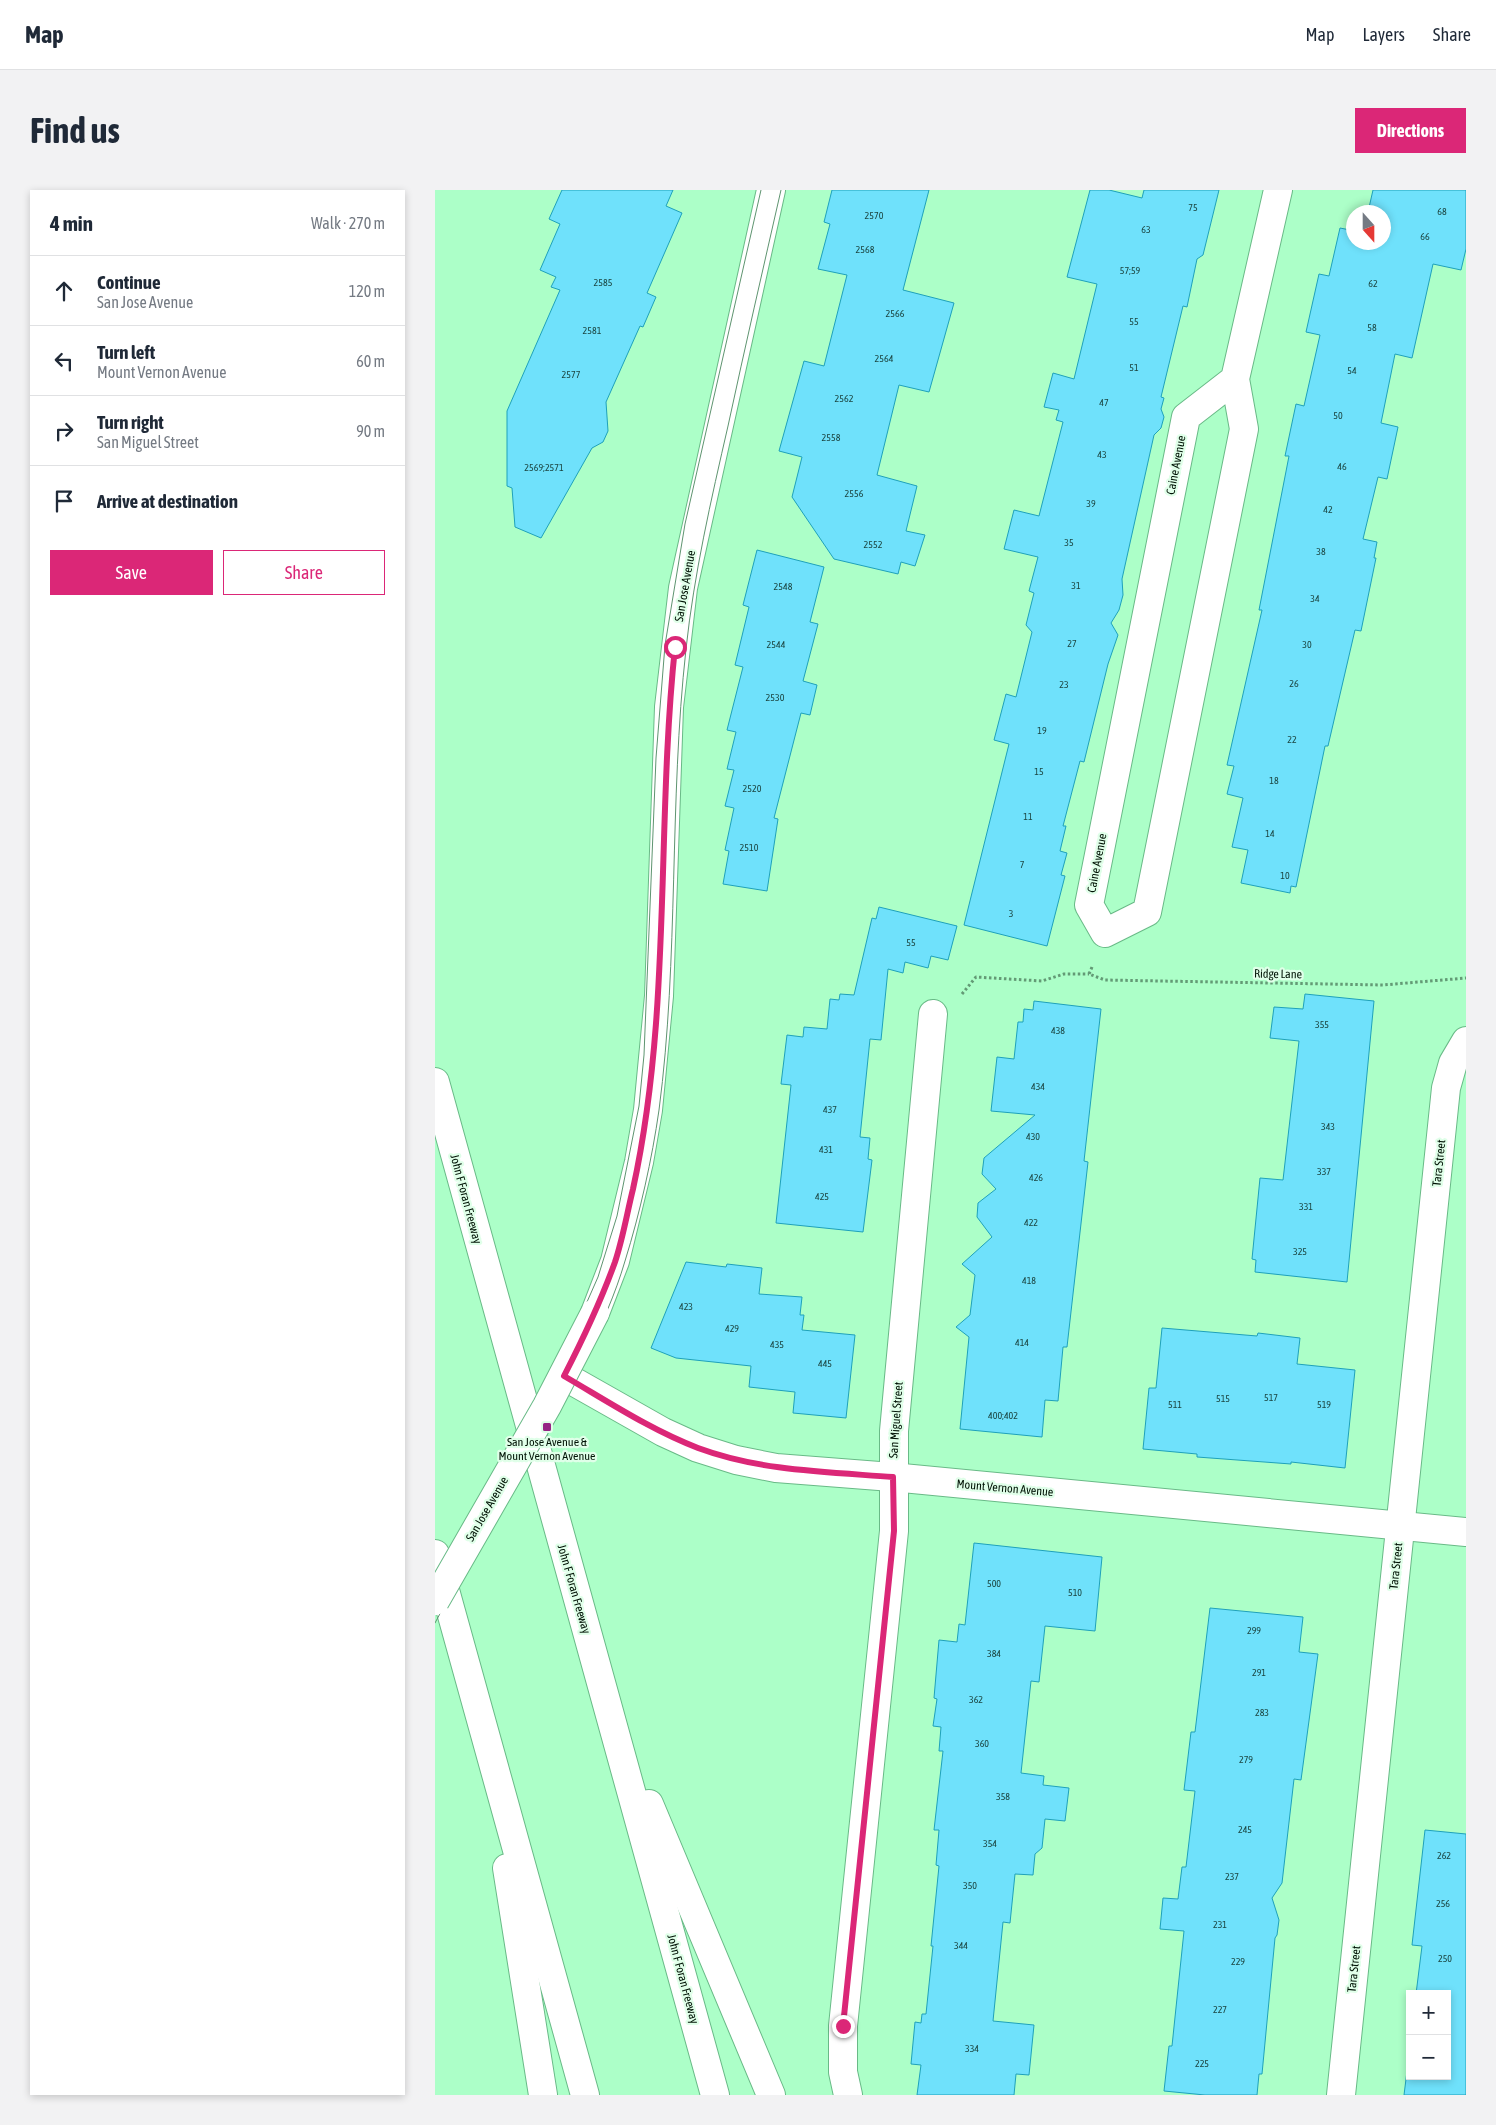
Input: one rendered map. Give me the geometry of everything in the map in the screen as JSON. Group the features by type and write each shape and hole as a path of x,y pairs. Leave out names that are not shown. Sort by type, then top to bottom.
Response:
{"main road":[{"name":"San Jose Avenue","path":"435,1601 564,1376 595,1313 615,1261 624,1228 639,1162 650,1100 659,996 669,707 683,588 771,190"},
{"path":"1105,933 1147,912 1245,429 1235,379 1278,190"},
{"name":"Caine Avenue","path":"1105,933 1089,905 1185,417 1235,379"},
{"name":"San Miguel Street","path":"848,2095 843,2072 843,2026 894,1531 894,1431 933,1014"},
{"name":"Tara Street","path":"1341,2095 1447,1088 1453,1063 1466,1041"},
{"name":"John F Foran Freeway","path":"435,1082 715,2095"},
{"name":"Mount Vernon Avenue","path":"564,1376 663,1432 697,1448 736,1460 776,1468 893,1477 1466,1532"},
{"path":"435,1554 585,2095"},
{"path":"604,1697 771,2095"},
{"path":"485,1733 543,2095"}],"path":[{"path":"1089,974 1105,933"},
{"name":"Ridge Lane","path":"959,997 976,977 1042,981 1065,974 1089,974 1105,980 1383,985 1466,978"}],"building":[{"path":"562,190 673,190 666,206 682,213 647,293 656,297 643,327 640,326 606,402 608,431 603,442 592,448 541,538 515,527 512,488 507,486 507,411 560,290 551,287 556,277 540,270 560,224 549,219"},
{"path":"832,190 929,190 903,290 954,303 929,392 899,385 877,475 917,486 906,531 925,535 915,566 901,562 898,574 834,559 792,497 802,457 779,451 804,361 824,366 847,275 818,269 830,224 824,222"},
{"path":"1090,190 1109,190 1142,198 1144,190 1219,190 1203,255 1197,259 1187,307 1183,306 1161,397 1164,398 1161,409 1164,417 1161,428 1154,435 1122,579 1123,595 1119,610 1111,623 1118,635 1108,664 1084,762 1080,761 1063,826 1066,826 1060,851 1067,853 1061,875 1065,876 1047,946 964,925 1009,744 994,740 1006,694 1016,697 1032,632 1026,625 1034,593 1029,591 1038,557 1004,549 1014,510 1039,516 1063,422 1056,420 1059,410 1044,407 1053,373 1074,379 1097,284 1067,277"},
{"path":"1373,190 1466,190 1466,249 1461,270 1433,264 1412,358 1395,354 1381,423 1398,427 1387,479 1378,477 1363,539 1377,542 1374,558 1376,558 1361,631 1355,630 1328,746 1325,746 1296,887 1291,886 1290,893 1241,883 1248,850 1232,847 1243,798 1227,794 1234,766 1227,765 1262,610 1259,610 1289,456 1285,456 1296,404 1304,406 1320,335 1306,332 1319,274 1329,276 1340,228 1346,229 1346,250 1391,250 1391,205 1370,205"},
{"path":"757,550 824,567 810,622 818,624 803,681 817,685 810,715 801,713 774,818 778,819 767,891 723,884 729,851 725,850 734,808 725,806 734,770 727,769 736,732 727,730 743,667 735,665 749,607 743,605"},
{"path":"879,907 957,926 948,960 931,956 928,968 905,962 903,973 888,969 881,1040 870,1039 860,1137 870,1138 868,1159 872,1160 863,1232 776,1223 791,1085 781,1084 787,1035 803,1037 804,1027 827,1029 830,999 839,1000 840,994 854,995 872,918 876,919"},
{"path":"1305,994 1374,1001 1347,1282 1255,1272 1256,1260 1252,1259 1260,1178 1283,1180 1299,1041 1270,1038 1274,1007 1303,1009"},
{"path":"1034,1001 1101,1009 1084,1161 1088,1162 1067,1347 1063,1347 1058,1401 1045,1400 1042,1437 960,1429 969,1337 956,1327 970,1315 975,1275 962,1264 992,1237 977,1217 978,1203 996,1189 982,1174 984,1158 1035,1115 991,1111 997,1057 1014,1059 1018,1022 1023,1022 1024,1009 1033,1010"},
{"path":"686,1262 726,1267 727,1264 762,1268 759,1294 802,1297 800,1315 804,1315 802,1330 855,1335 846,1418 793,1413 795,1392 749,1387 751,1366 676,1358 651,1348"},
{"path":"1162,1328 1257,1336 1258,1333 1300,1338 1297,1364 1355,1370 1345,1468 1291,1462 1291,1464 1197,1457 1197,1454 1143,1449 1149,1388 1156,1388"},
{"path":"974,1543 1102,1557 1095,1631 1045,1626 1039,1682 1031,1681 1021,1773 1044,1776 1043,1785 1069,1788 1065,1821 1045,1819 1042,1848 1035,1854 1033,1875 1015,1874 1010,1923 1003,1922 993,2021 1034,2025 1029,2075 1016,2074 1014,2095 917,2095 921,2065 911,2064 915,2022 921,2023 922,2014 926,2014 939,1866 936,1865 939,1830 934,1830 943,1751 939,1751 941,1727 933,1726 937,1699 934,1698 939,1640 957,1642 959,1624 965,1625"},
{"path":"1210,1608 1303,1617 1299,1652 1318,1654 1301,1780 1294,1779 1282,1883 1272,1898 1279,1920 1275,1938 1262,2074 1259,2074 1257,2095 1205,2095 1164,2091 1169,2046 1172,2046 1184,1931 1160,1929 1163,1898 1178,1899 1182,1867 1186,1867 1195,1791 1184,1790 1191,1732 1195,1732"},
{"path":"1425,1830 1466,1834 1466,2095 1404,2095 1406,2079 1451,2080 1451,1990 1416,1990 1422,1946 1412,1945"}],"tram line":[{"path":"435,1579 538,1402 572,1336 598,1277 617,1216 639,1106 644,1055 656,758 665,645 685,524 761,190"},
{"path":"435,1623 586,1355 617,1285 641,1205 656,1129 665,1053 672,938 677,764 689,621 709,509 781,190"}],"place":[{"name":"San Jose Avenue & Mount Vernon Avenue","path":"547,1427"}],"route":[{"path":"675,647 666,759 659,996 648,1110 639,1162 615,1261 595,1313 564,1376 663,1432 697,1448 736,1460 776,1468 893,1477 894,1531 843,2026"}]}
